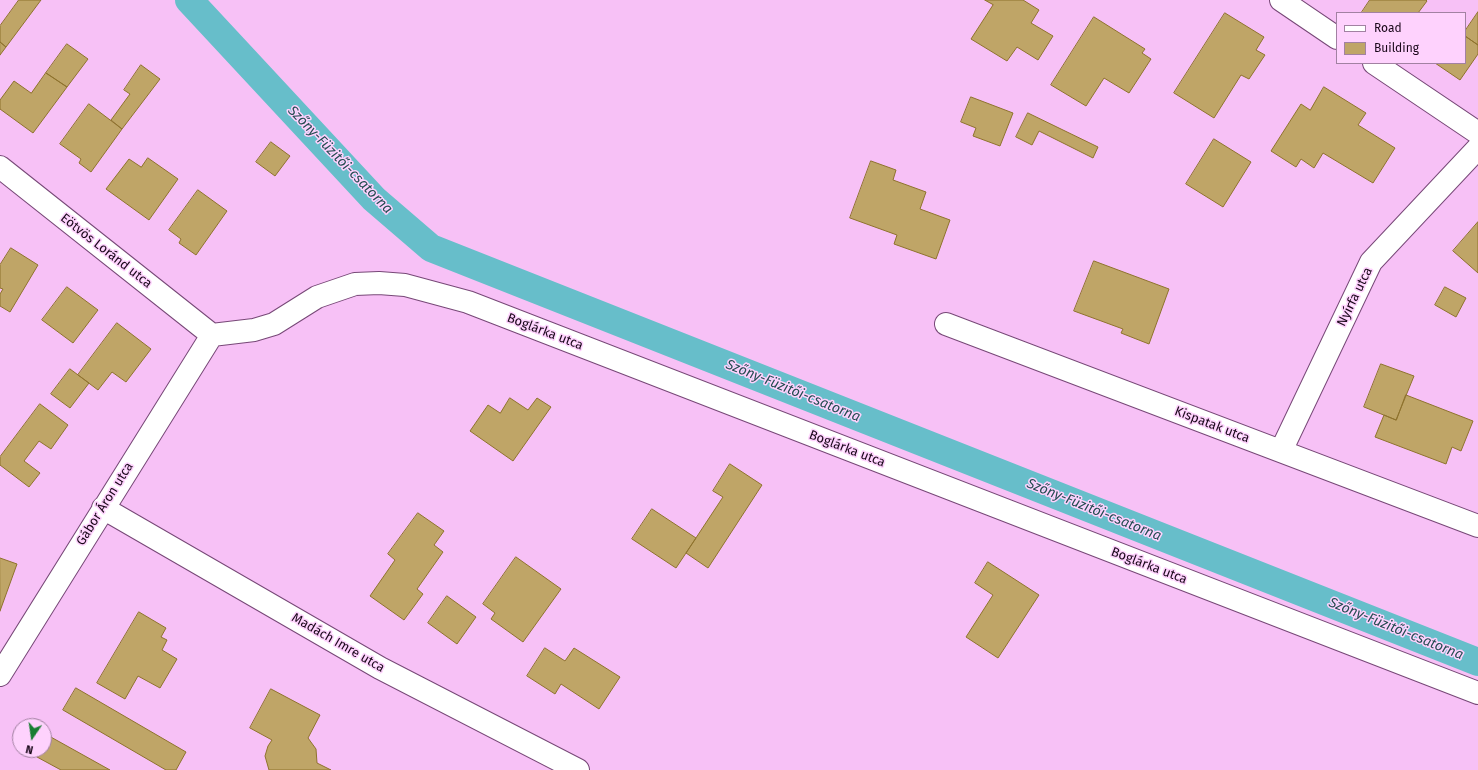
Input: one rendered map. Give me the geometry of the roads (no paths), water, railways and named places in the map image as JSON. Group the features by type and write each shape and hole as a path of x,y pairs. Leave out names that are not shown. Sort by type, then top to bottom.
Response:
{"street":[{"path":"1280,0 1336,37"},
{"path":"1375,64 1478,133"},
{"name":"Nyírfa utca","path":"1281,451 1371,262 1478,148"},
{"name":"Eötvös Loránd utca","path":"0,168 212,335"},
{"name":"Boglárka utca","path":"212,335 254,330 274,324 317,297 355,284 379,283 405,285 468,302 1478,693"},
{"name":"Kispatak utca","path":"946,324 1478,526"},
{"name":"Gábor Áron utca","path":"0,675 212,335"},
{"name":"Madách Imre utca","path":"103,508 380,668 578,770"}],"waterway":[{"name":"Szőny-Füzitői-csatorna","path":"189,0 374,199 431,248 1478,662"}]}
